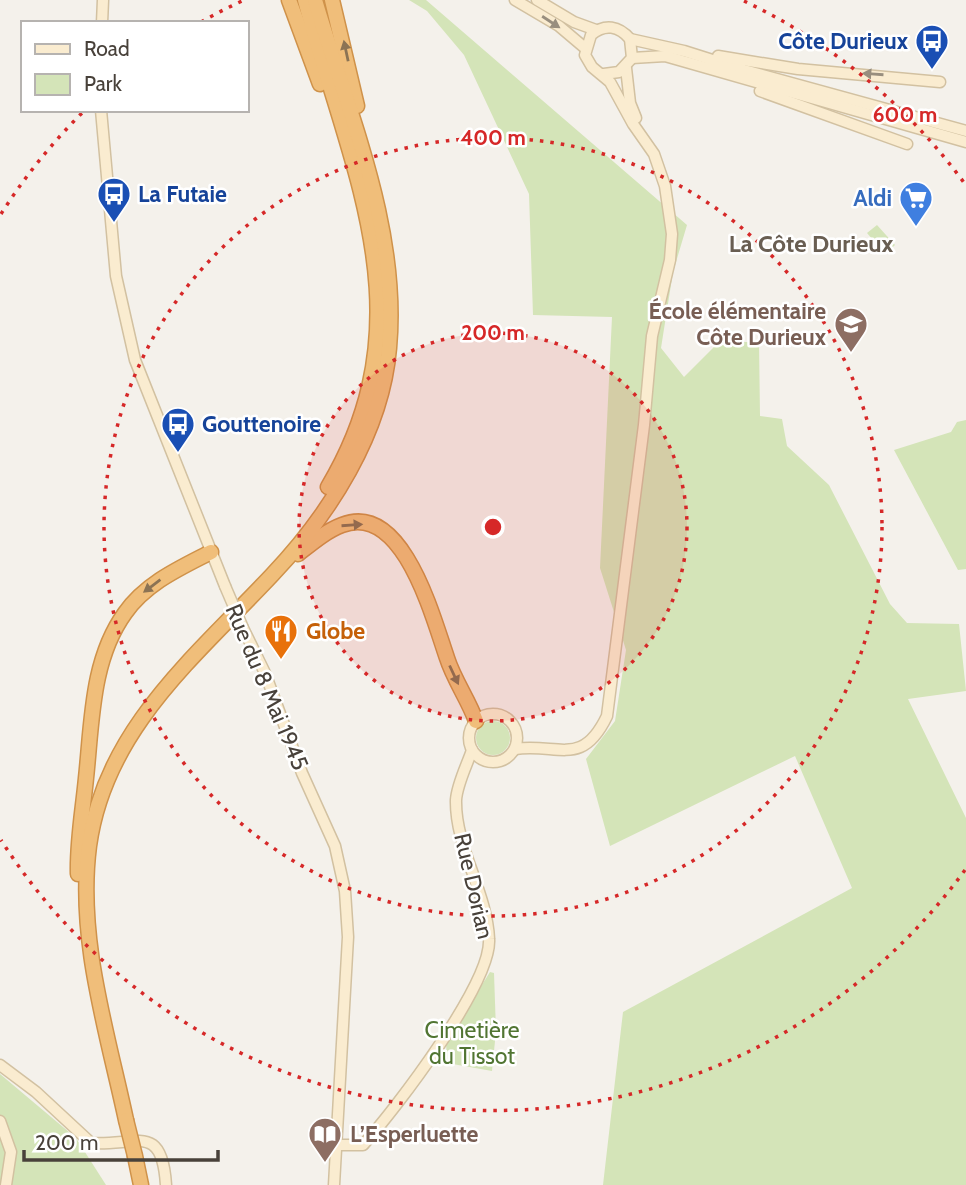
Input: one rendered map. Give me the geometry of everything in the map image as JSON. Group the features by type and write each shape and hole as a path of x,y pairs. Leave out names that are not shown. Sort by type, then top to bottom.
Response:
{"highway":[{"path":"289,0 368,191"},
{"path":"304,0 368,191"},
{"path":"135,1185 88,923 87,869 95,814 113,765 152,702 275,572 340,486 365,438 379,400 389,351 391,311 385,248 315,0"},
{"path":"78,874 89,814 99,781 133,716 174,666 246,594 292,540 336,473 355,436 376,360 379,310 368,191 344,40 332,0"},
{"path":"275,572 320,536 345,523 367,524 389,533 408,557 452,673 476,721"},
{"path":"124,1121 85,956 79,916 78,850 91,735 104,652 120,621 138,597 169,574 211,552"},
{"path":"131,1156 141,1185"}],"main road":[{"path":"102,21 103,0"},
{"path":"515,0 559,26 585,48"},
{"path":"537,0 574,22 596,30 613,27 630,39 685,57 966,142"},
{"path":"596,30 585,48 587,61 604,74 647,143"},
{"path":"515,749 517,735 513,724 502,716 490,714 476,721 470,732 472,750 482,759 501,760 515,749 575,751 585,746 601,728 612,698 652,336 670,260 672,234 666,186 630,103 630,39"},
{"path":"604,74 612,75 629,63 657,54 940,82"},
{"path":"685,57 966,131"},
{"path":"685,57 906,144"},
{"name":"Rue du 8 Mai 1945","path":"101,112 116,274 135,360 225,586 268,680 335,846 341,868 349,919 334,1185"},
{"path":"517,735 546,750"},
{"name":"Rue Dorian","path":"336,1145 363,1145 390,1116 485,968 488,929 457,813 457,789 472,750"},
{"path":"465,773 482,759"},
{"path":"0,1065 36,1092 91,1143 147,1141 157,1147 163,1155 166,1185"},
{"path":"0,1121 11,1153 6,1185"}],"green space":[{"path":"409,0 426,0 687,225 673,272 661,348 684,377 719,342 759,342 760,416 782,419 787,446 829,485 890,604 907,623 959,624 966,691 908,699 966,818 966,1185 603,1185 623,1012 852,888 795,756 610,846 586,759 615,721 626,650 600,568 612,317 533,315 529,194 464,55 427,11"},
{"path":"877,225 895,245 885,254 867,233"},
{"path":"966,420 966,569 958,570 894,450 951,432 957,422"},
{"path":"493,721 505,726 510,738 505,750 493,755 481,750 476,738 481,726"},
{"name":"Cimetière du Tissot","path":"490,972 494,973 496,1031 492,1071 447,1063 446,1042"},
{"path":"0,1074 76,1138 106,1185 0,1185"}],"place":[{"name":"Côte Durieux","path":"932,71"},
{"name":"La Futaie","path":"114,224"},
{"name":"Aldi","path":"916,228"},
{"name":"École élémentaire Côte Durieux","path":"851,354"},
{"name":"Gouttenoire","path":"178,454"},
{"name":"Globe","path":"281,661"},
{"name":"L’Esperluette","path":"325,1164"}],"district":[{"name":"La Côte Durieux","path":"811,243"}]}
